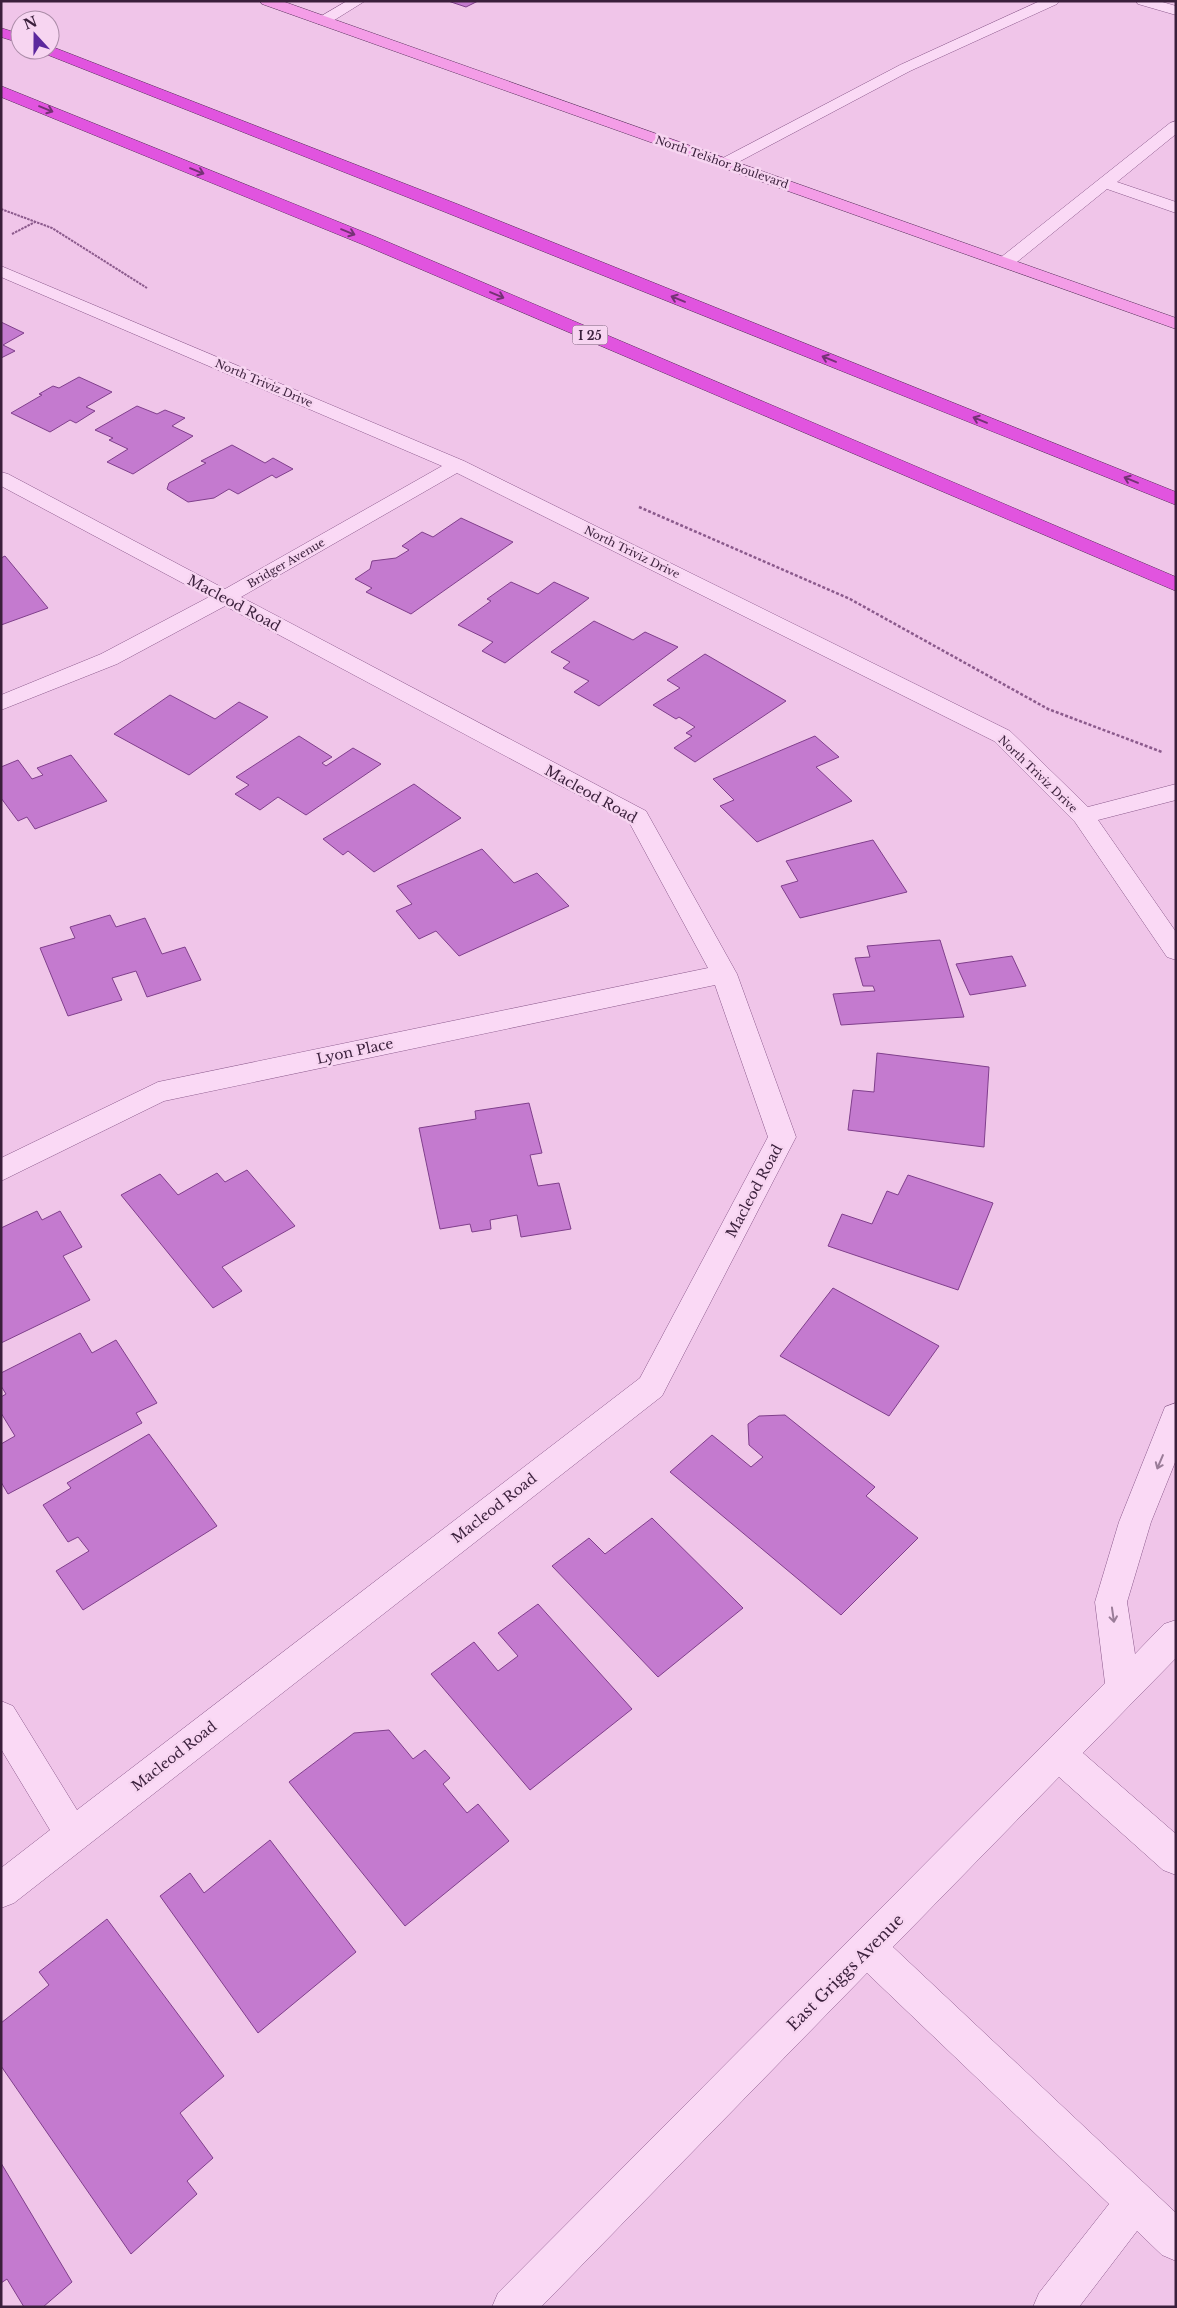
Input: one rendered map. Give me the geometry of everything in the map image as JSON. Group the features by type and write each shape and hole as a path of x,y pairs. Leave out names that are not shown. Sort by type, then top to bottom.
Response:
{"highway":[{"path":"60,55 460,211 1176,498"},
{"name":"I 25","path":"1,91 370,241 1176,584"}],"main road":[{"name":"North Telshor Boulevard","path":"267,1 1006,262 1176,324"}],"street":[{"path":"323,21 358,1"},
{"path":"725,163 905,68 1052,1"},
{"path":"1144,1 1176,11"},
{"path":"1006,262 1176,126"},
{"path":"1105,183 1176,208"},
{"name":"North Triviz Drive","path":"1,271 458,466 1002,736 1083,816 1176,952"},
{"name":"Bridger Avenue","path":"1,703 109,659 224,598 458,466"},
{"name":"Macleod Road","path":"1,478 638,817 724,974 782,1137 652,1387 1,1890"},
{"path":"1083,816 1176,792"},
{"name":"Lyon Place","path":"1,1170 158,1092 724,974"},
{"path":"1122,1689 1111,1602 1134,1522 1170,1439 1176,1416"},
{"name":"East Griggs Avenue","path":"512,2307 1176,1635"},
{"path":"1,1717 72,1835"},
{"path":"1059,1754 1176,1858"},
{"path":"868,1948 1176,2241"},
{"path":"1053,2307 1135,2202"}],"path":[{"path":"1,208 36,222 12,234"}],"building":[{"path":"448,1 478,1 466,7"},
{"path":"1,322 24,333 3,345 15,351 1,358"},
{"path":"79,377 112,392 86,407 95,411 76,423 70,420 50,432 11,413 42,395 39,394 53,386 59,388"},
{"path":"137,406 157,414 165,410 185,418 172,426 193,436 133,474 107,462 128,449 109,440 113,438 95,430"},
{"path":"232,445 265,463 273,458 293,469 276,478 272,475 238,494 229,489 214,498 188,502 167,489 169,483 206,463 201,461"},
{"path":"461,518 513,542 411,614 366,592 372,588 355,579 370,569 372,561 396,558 409,550 402,546 422,532 433,537"},
{"path":"5,556 48,608 1,625 1,558"},
{"path":"511,582 538,594 554,582 589,598 505,663 482,651 493,642 458,625 491,601 487,599"},
{"path":"594,621 633,640 645,632 678,647 599,706 574,692 589,681 563,668 570,662 551,652"},
{"path":"705,654 786,701 695,762 674,748 692,736 686,733 695,727 679,717 676,719 653,705 680,688 667,680"},
{"path":"170,695 215,719 239,702 268,717 189,775 114,734"},
{"path":"299,736 332,757 322,763 326,766 353,748 381,764 306,815 278,797 260,810 235,794 249,785 236,777"},
{"path":"815,736 839,757 816,767 852,801 757,842 720,806 734,800 713,779"},
{"path":"71,755 107,801 35,829 27,817 18,821 1,798 1,767 18,760 32,779 43,775 37,768"},
{"path":"414,784 461,818 374,872 348,851 343,855 323,839"},
{"path":"873,840 907,892 800,918 781,886 798,881 786,861"},
{"path":"482,849 514,883 537,873 569,906 459,956 436,931 419,939 396,911 412,904 397,886"},
{"path":"110,915 116,927 145,918 162,954 185,947 201,980 147,997 136,971 112,978 122,1000 68,1016 40,948 75,938 70,927"},
{"path":"940,940 964,1017 841,1025 833,994 875,991 873,986 863,986 855,958 870,957 867,946"},
{"path":"1012,956 1026,986 970,995 956,964"},
{"path":"877,1053 989,1067 984,1147 848,1130 853,1090 874,1092"},
{"path":"529,1103 542,1153 530,1155 538,1186 559,1183 571,1229 521,1237 517,1215 490,1220 491,1229 472,1232 470,1224 440,1229 419,1128 476,1119 475,1111"},
{"path":"247,1170 295,1226 222,1267 242,1291 213,1308 121,1195 160,1174 178,1195 217,1173 225,1182"},
{"path":"908,1175 993,1203 958,1290 828,1246 842,1214 872,1224 887,1191 898,1195"},
{"path":"37,1211 42,1220 60,1211 82,1247 63,1256 90,1300 1,1343 1,1228"},
{"path":"833,1288 939,1346 889,1416 780,1356"},
{"path":"80,1333 92,1353 116,1340 157,1403 136,1413 142,1423 8,1494 1,1482 1,1444 15,1436 1,1413 1,1397 6,1394 1,1386 1,1373"},
{"path":"785,1415 875,1487 866,1496 918,1538 841,1615 670,1472 712,1435 751,1467 763,1457 749,1445 748,1424 759,1416"},
{"path":"149,1434 217,1526 83,1610 56,1571 89,1551 78,1537 68,1542 43,1505 71,1488 67,1483"},
{"path":"652,1518 743,1608 658,1677 552,1566 589,1538 605,1554"},
{"path":"538,1604 632,1709 530,1790 431,1674 474,1642 498,1671 518,1656 498,1633"},
{"path":"389,1730 413,1759 425,1750 450,1778 443,1784 467,1813 478,1804 509,1841 405,1926 289,1782 354,1733"},
{"path":"270,1840 356,1952 258,2033 160,1896 190,1873 204,1893"},
{"path":"107,1919 224,2076 180,2113 213,2158 187,2181 197,2194 131,2254 1,2066 1,2023 49,1985 39,1972"},
{"path":"1,2163 72,2282 43,2307 24,2307 7,2279 1,2283"}]}
